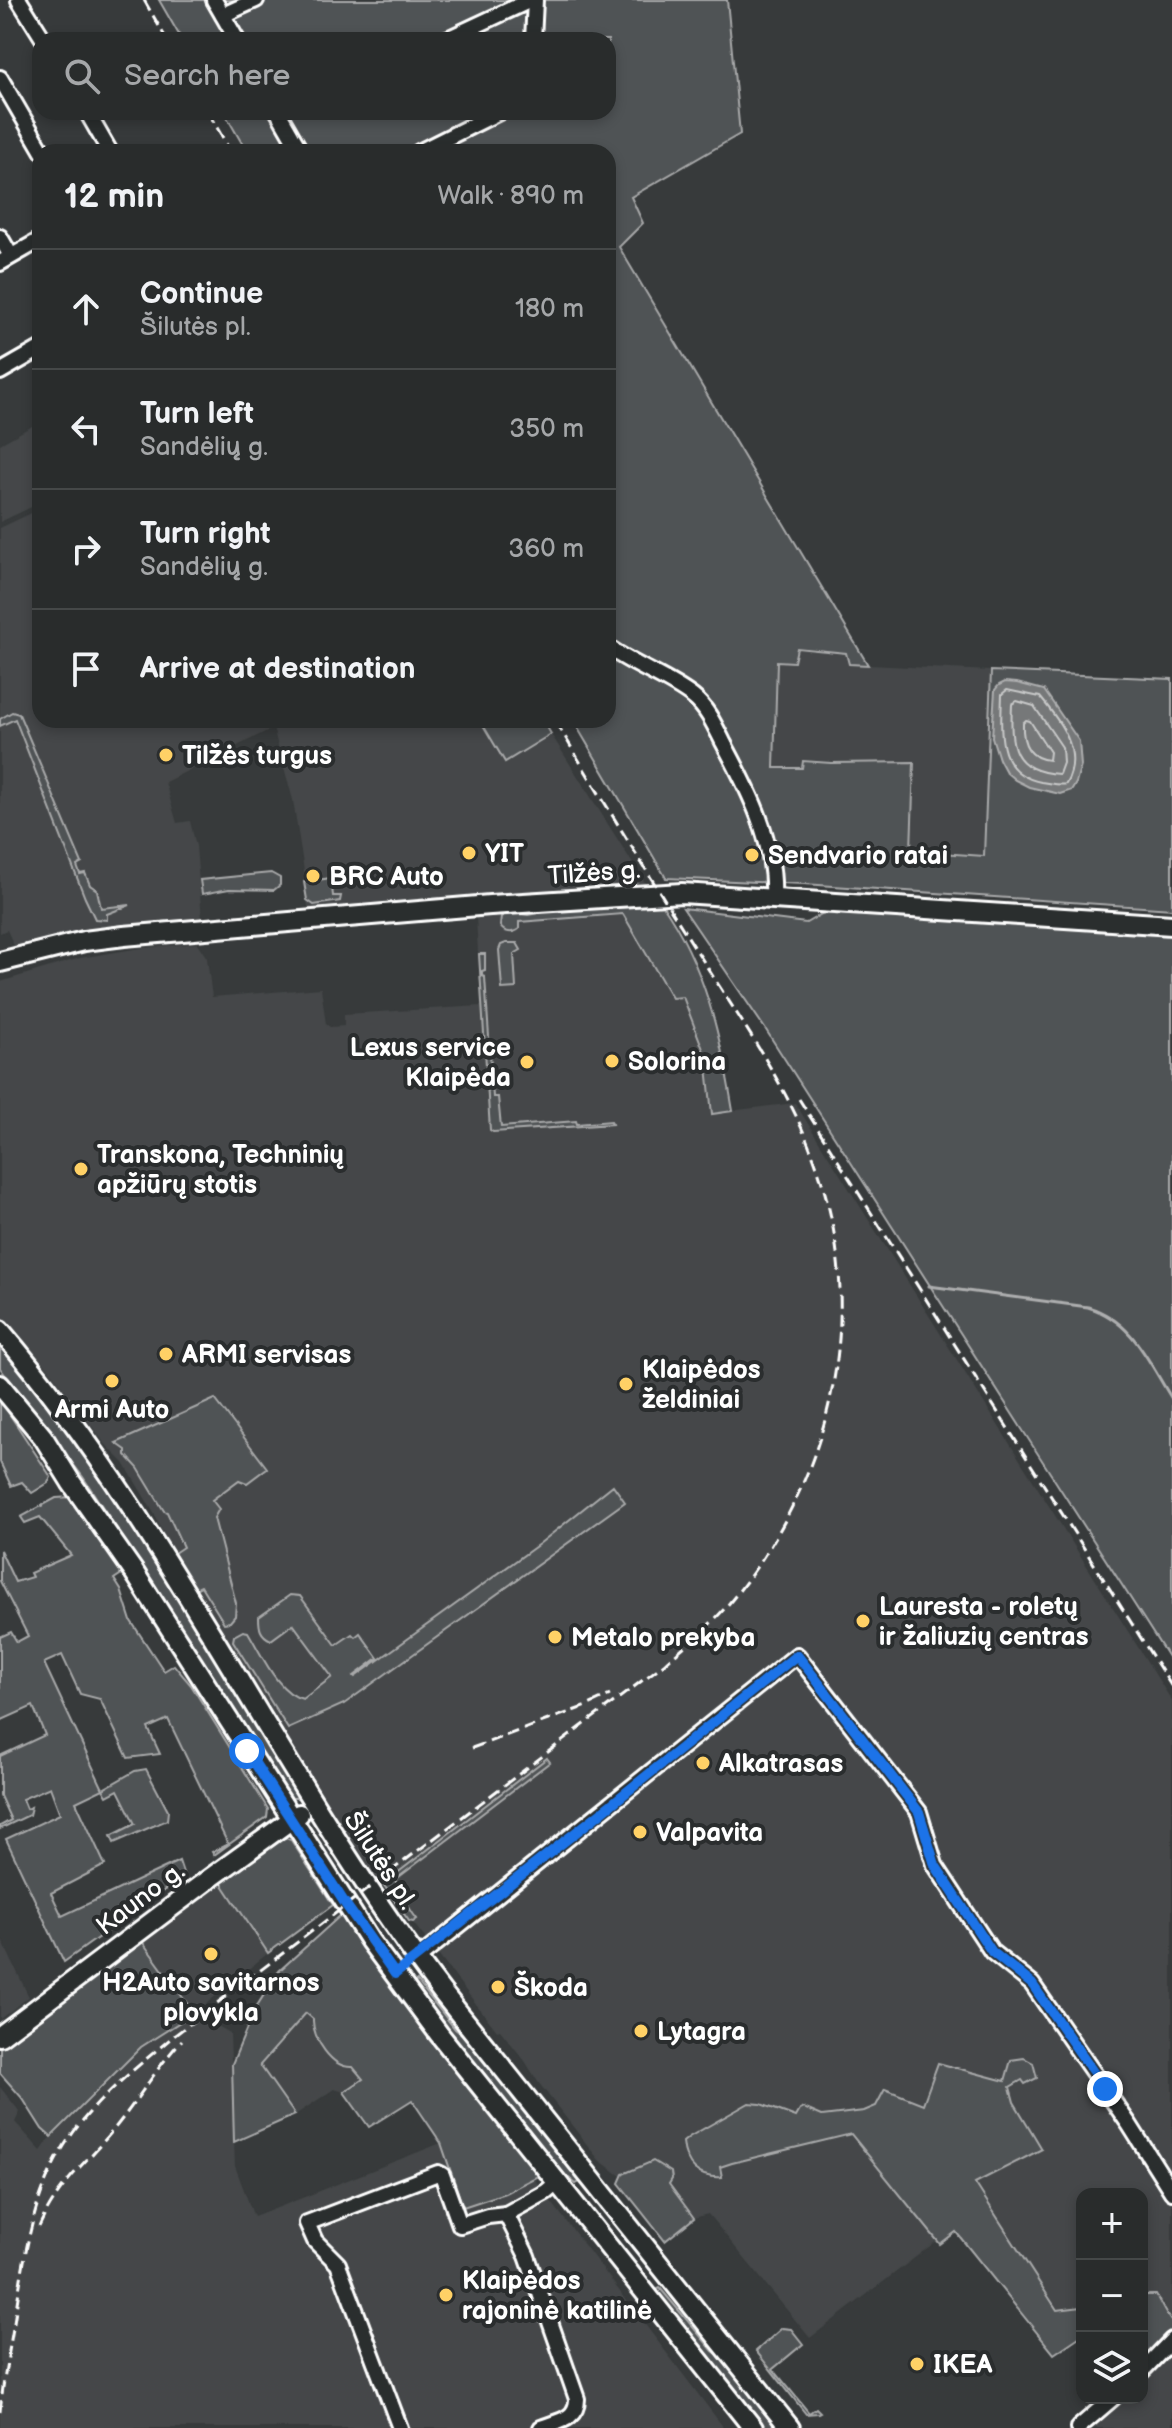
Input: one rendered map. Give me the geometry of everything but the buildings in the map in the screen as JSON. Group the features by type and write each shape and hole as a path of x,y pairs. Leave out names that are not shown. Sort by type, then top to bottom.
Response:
{"main road":[{"name":"Tilžės g.","path":"0,965 84,941 124,936 490,905 668,894 773,898 1172,925"},
{"name":"Šilutės pl.","path":"0,1330 38,1375 117,1486 367,1888 417,1959 790,2428"},
{"name":"Šilutės pl.","path":"0,1385 43,1437 134,1572 346,1905 395,1974 753,2428"},
{"name":"Kauno g.","path":"0,2036 314,1804"},
{"path":"395,1974 417,1959"},
{"path":"636,2280 658,2261"}],"street":[{"path":"19,0 39,32"},
{"path":"214,0 233,32"},
{"path":"223,15 256,0"},
{"path":"463,32 533,0 533,32"},
{"path":"0,78 38,144"},
{"path":"92,120 105,144"},
{"path":"288,120 298,144"},
{"path":"435,144 483,120"},
{"path":"0,237 6,259 32,244"},
{"path":"0,372 32,354"},
{"path":"616,652 692,696 707,712 741,776 764,833 773,874 773,898"},
{"path":"417,1959 797,1655 919,1812 935,1865 992,1952 1032,1984 1172,2192"},
{"path":"400,2428 338,2264 315,2241 307,2223 438,2173 442,2175 460,2225 506,2214 558,2182"},
{"path":"506,2214 527,2256 577,2399 572,2416 541,2428"},
{"path":"1148,2365 1172,2340"},
{"path":"1078,2428 1106,2404"}],"shaded area":[{"path":"159,0 727,0 740,134 631,197 643,223 619,247 868,665 849,664 846,653 797,648 794,662 777,661 774,768 802,768 803,761 914,762 911,851 984,856 991,671 1172,679 1172,909 804,884 666,878 578,728 616,728 616,144 242,144 229,120 616,120 616,32 177,32"},
{"path":"32,426 32,507 0,522 0,444"},
{"path":"32,513 32,728 273,728 165,782 177,823 190,821 196,846 202,919 92,931 15,948 7,930 0,933 0,528"},
{"path":"797,648 847,653 850,664 991,671 984,856 911,852 831,763 803,761 802,768 774,768 777,661"},
{"path":"12,712 19,714 82,863 77,866 80,874 85,873 90,885 97,890 101,908 130,905 107,914 107,920 95,919 85,898 15,719 0,726 0,719"},
{"path":"273,728 485,728 505,762 551,734 649,889 543,892 309,910 293,800"},
{"path":"485,728 548,728 551,734 505,762"},
{"path":"271,873 280,878 280,885 274,890 229,889 202,894 200,880"},
{"path":"331,878 333,896 341,896 340,901 314,905 307,900 304,882"},
{"path":"662,904 690,952 709,1003 733,1111 712,1114 706,1057 683,997 672,998 623,914 519,922 519,929 511,932 500,926 501,917 507,912 528,915 569,907"},
{"path":"620,905 683,996 706,1057 712,1113 795,1103 1172,1701 1172,2322 1158,2296 1148,2295 1148,2188 1076,2188 1076,2308 1057,2310 975,2183 1042,2149 1014,2102 1010,2086 1023,2080 1025,2084 1031,2061 1024,2058 1014,2059 1005,2081 931,2081 923,2104 876,2106 834,2116 822,2116 804,2108 800,2109 796,2118 737,2108 683,2142 691,2165 709,2178 722,2177 719,2167 851,2134 938,2240 810,2338 708,2214 694,2218 669,2183 672,2175 653,2161 621,2176 599,2160 525,2061 500,2030 497,2031 383,1884 376,1890 316,1798 271,1712 164,1536 124,1463 105,1444 48,1368 0,1315 0,982 80,958 197,943 207,958 212,997 321,988 326,1024 330,1027 344,1026 344,1014 481,1006 476,917 507,912"},
{"path":"683,908 806,923 825,912 1172,934 1172,1663 766,1030"},
{"path":"506,943 517,943 521,950 514,954 516,988 502,989 499,950"},
{"path":"479,954 485,954 482,976 485,977 493,1097 498,1097 501,1127 576,1121 577,1124 611,1121 612,1124 490,1130"},
{"path":"0,1344 43,1396 158,1561 298,1794 296,1798 292,1798 83,1477 0,1368"},
{"path":"215,1399 267,1468 247,1483 239,1480 212,1500 219,1509 214,1518 236,1603 235,1616 224,1623 201,1586 195,1589 174,1553 183,1547 167,1512 126,1455 126,1450 116,1443"},
{"path":"0,1400 51,1477 48,1483 32,1493 22,1482 11,1486 0,1462"},
{"path":"613,1485 625,1502 344,1704 288,1729 233,1641 234,1636 248,1632 278,1681 294,1696 303,1699 332,1677 293,1624 271,1640 262,1633 259,1625 259,1617 290,1595 300,1596 336,1645 352,1634 355,1637 360,1633 378,1658 355,1677 539,1544"},
{"path":"72,1497 123,1573 114,1579 131,1621 164,1671 174,1665 191,1685 268,1809 267,1817 214,1855 212,1852 228,1844 168,1719 148,1728 160,1754 128,1758 100,1699 80,1694 62,1655 44,1663 103,1789 76,1802 105,1865 51,1893 62,1916 179,1861 184,1876 64,1962 6,1839 60,1814 50,1787 22,1799 26,1809 31,1807 29,1815 0,1829 11,1820 0,1796 0,1756 45,1735 33,1706 0,1721 0,1637 11,1632 17,1642 28,1636 0,1581 0,1550 15,1582 32,1577 30,1573 71,1555 40,1517 25,1523 21,1517 56,1498"},
{"path":"547,1758 550,1762 395,1880 417,1919 409,1921 383,1884"},
{"path":"146,1769 168,1811 167,1820 114,1843 111,1836 135,1824 118,1790 107,1796 103,1789 135,1771"},
{"path":"280,1836 291,1840 333,1905 268,1953 219,1879"},
{"path":"219,1879 268,1953 195,2013 230,2033 235,2166 254,2217 441,2143 463,2207 534,2179 724,2428 0,2428 0,2087 20,2112 15,2122 41,2151 51,2137 141,2047 194,2013 141,1940"},
{"path":"342,1914 396,1992 540,2175 505,2193 463,2207 441,2143 412,2100 369,2127 344,2092 363,2079 353,2067 331,2058 316,2035 313,2019 306,2013 260,2065 295,2115 234,2142 232,2064 255,2009 279,1971"},
{"path":"0,1936 29,1997 0,2019"},
{"path":"141,1940 194,2013 141,2047 51,2137 0,2073 0,2048"},
{"path":"417,1981 455,2029 472,2042 583,2180 576,2184 558,2169 412,1985"},
{"path":"306,2013 313,2019 315,2035 346,2068 353,2067 363,2079 344,2092 334,2089 295,2115 260,2065"},
{"path":"1024,2058 1033,2063 1037,2078 1025,2084 1022,2080 1010,2087 1014,2102 1042,2149 975,2183 1057,2310 1076,2308 1076,2339 1054,2354 956,2232 940,2244 851,2134 720,2167 722,2177 700,2173 690,2164 684,2150 683,2142 689,2137 749,2103 761,2104 796,2117 804,2108 822,2116 864,2111 876,2106 885,2089 923,2104 938,2063 1005,2081 1011,2060"},
{"path":"653,2161 671,2172 669,2184 694,2218 665,2241 619,2183 623,2174"},
{"path":"660,2288 713,2351 728,2362 780,2428 764,2428 656,2294"},
{"path":"1148,2295 1156,2295 1172,2322 1172,2331 1148,2355"},
{"path":"782,2328 791,2329 803,2344 773,2369 809,2413 816,2408 818,2413 806,2414 756,2351"},
{"path":"1172,2331 1172,2428 1091,2428 1103,2418 1095,2404 1148,2404 1148,2355"}],"water":[{"path":"1005,682 1044,690 1079,741 1081,766 1072,790 1060,794 1029,787 1006,772 992,737 995,690"}],"waterway":[{"path":"929,1286 1088,1307 1104,1313 1138,1344 1172,1399"}],"railway":[{"path":"144,0 162,32"},
{"path":"213,120 226,144"},
{"path":"0,2412 32,2223 57,2157 81,2122 119,2083 175,2035 664,1664 704,1630 726,1607 761,1560 791,1510 813,1457 830,1402 838,1346 840,1288 834,1231 819,1173 797,1118 770,1067 560,728"},
{"path":"799,1099 1172,1687"},
{"path":"472,1748 610,1695"},
{"path":"39,2227 64,2186 114,2129 182,2040"}],"place":[{"name":"Tilžės turgus","path":"166,755"},
{"name":"YIT","path":"469,853"},
{"name":"Sendvario ratai","path":"752,855"},
{"name":"BRC Auto","path":"313,876"},
{"name":"Solorina","path":"612,1061"},
{"name":"Lexus service Klaipėda","path":"527,1062"},
{"name":"Transkona, Techninių apžiūrų stotis","path":"81,1169"},
{"name":"ARMI servisas","path":"166,1354"},
{"name":"Armi Auto","path":"112,1381"},
{"name":"Klaipėdos želdiniai","path":"626,1384"},
{"name":"Lauresta - roletų ir žaliuzių centras","path":"863,1621"},
{"name":"Metalo prekyba","path":"555,1637"},
{"name":"Alkatrasas","path":"703,1763"},
{"name":"Valpavita","path":"640,1832"},
{"name":"H2Auto savitarnos plovykla","path":"211,1954"},
{"name":"Škoda","path":"498,1987"},
{"name":"Lytagra","path":"641,2031"},
{"name":"Klaipėdos rajoninė katilinė","path":"446,2295"},
{"name":"IKEA","path":"917,2364"}],"route":[{"path":"247,1751 346,1905 395,1974 797,1655 919,1812 935,1865 992,1952 1032,1984 1105,2089"}]}
